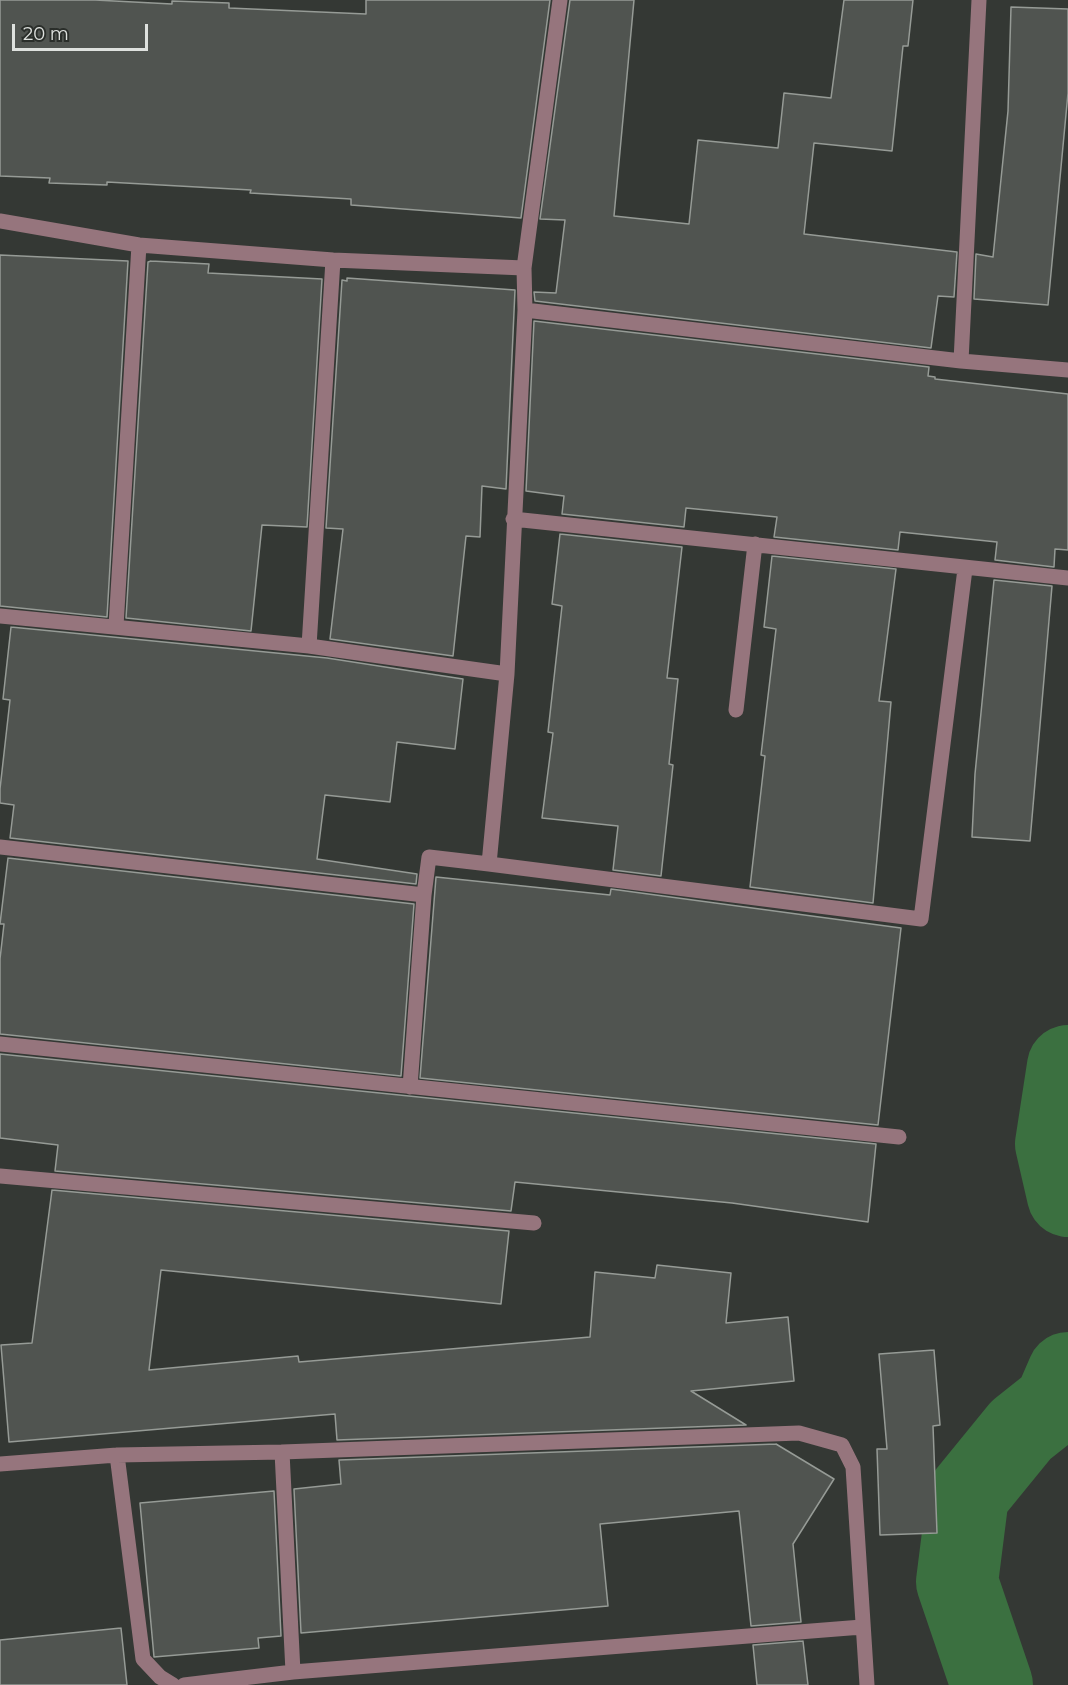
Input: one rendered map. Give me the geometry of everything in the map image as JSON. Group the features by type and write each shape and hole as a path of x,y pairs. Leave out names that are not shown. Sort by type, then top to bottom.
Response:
{"street":[{"path":"489,864 507,674 525,310 524,268 560,0"},
{"path":"961,361 979,0"},
{"path":"0,221 139,245 333,260 524,268"},
{"path":"116,626 139,245"},
{"path":"309,646 333,260"},
{"path":"525,310 961,361 1068,370"},
{"path":"513,519 964,569 1068,578"},
{"path":"736,710 754,544"},
{"path":"410,1087 424,895 429,857 921,919 964,569"},
{"path":"0,616 309,646 507,674"},
{"path":"0,847 424,895"},
{"path":"0,1044 899,1137"},
{"path":"0,1176 534,1223"},
{"path":"0,1464 117,1455 282,1452 799,1433 842,1444 853,1467 867,1685"},
{"path":"282,1452 293,1672"},
{"path":"117,1455 143,1659 160,1677 173,1685"},
{"path":"184,1685 293,1672 862,1627"}],"building":[{"path":"0,0 229,3 229,8 366,14 366,0 550,0 521,218 351,205 351,199 250,193 251,190 107,182 107,185 49,183 50,178 0,176"},
{"path":"570,0 634,0 614,216 689,224 698,140 778,148 784,93 831,98 844,0 913,0 908,46 903,46 892,151 814,143 804,234 957,252 954,297 938,296 931,348 535,301 534,292 556,293 565,220 540,219"},
{"path":"1011,7 1068,9 1068,93 1048,305 974,299 976,254 993,257 1008,111"},
{"path":"0,255 128,261 107,617 0,606"},
{"path":"148,262 209,264 208,273 322,279 307,527 262,525 251,631 126,618"},
{"path":"347,278 515,290 506,489 482,486 480,537 466,536 453,656 330,639 343,529 326,528 342,280 347,281"},
{"path":"534,321 929,367 928,376 935,377 935,379 1068,394 1068,550 1055,549 1054,567 995,560 997,542 900,532 898,550 774,537 777,517 686,508 684,527 562,514 564,496 526,491"},
{"path":"560,534 682,547 667,678 678,679 669,764 673,765 661,876 613,870 618,826 542,818 553,733 548,732 562,606 552,604"},
{"path":"772,556 896,569 879,701 891,702 873,903 750,887 765,756 761,755 776,629 764,627"},
{"path":"994,580 1052,586 1030,841 972,837 975,774"},
{"path":"11,627 327,658 463,679 455,749 397,742 390,802 325,795 317,859 417,874 416,884 10,838 14,805 0,803 0,789 10,700 3,699"},
{"path":"8,858 414,904 401,1076 0,1034 0,959 4,924 0,924"},
{"path":"436,877 610,895 611,889 901,928 878,1125 420,1078"},
{"path":"0,1054 876,1144 868,1222 732,1203 515,1182 511,1211 55,1171 58,1145 0,1138"},
{"path":"52,1190 509,1231 501,1304 161,1270 149,1370 298,1356 299,1362 590,1337 595,1272 655,1278 657,1265 731,1273 726,1323 788,1317 794,1381 691,1391 746,1425 337,1440 335,1414 9,1442 1,1345 32,1343"},
{"path":"934,1350 940,1425 933,1426 937,1533 880,1535 877,1449 887,1449 879,1354"},
{"path":"776,1444 834,1479 793,1544 801,1622 751,1626 739,1511 600,1524 608,1606 301,1633 294,1489 341,1484 339,1460"},
{"path":"274,1491 281,1636 258,1638 259,1648 154,1657 140,1503"},
{"path":"121,1628 127,1685 0,1685 0,1640"},
{"path":"803,1641 808,1685 757,1685 753,1645"}],"waterway":[{"path":"1068,1066 1056,1144 1068,1196"},
{"path":"992,1685 957,1582 968,1495 1021,1430 1055,1403 1068,1373"}]}
